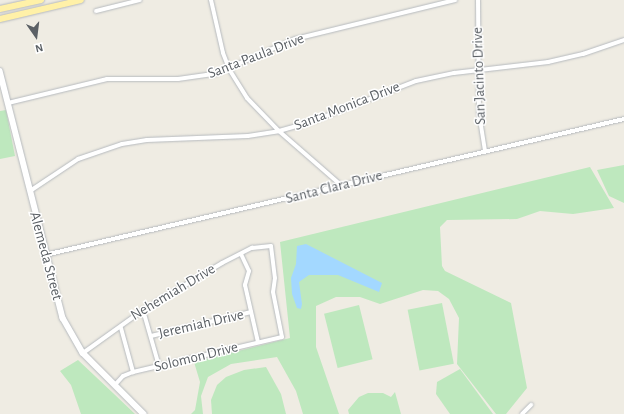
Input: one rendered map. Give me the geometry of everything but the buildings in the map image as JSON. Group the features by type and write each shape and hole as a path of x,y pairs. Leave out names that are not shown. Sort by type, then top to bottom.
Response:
{"main road":[{"path":"0,8 40,0"},
{"path":"1,18 81,0"}],"street":[{"path":"96,11 140,0"},
{"path":"211,0 229,69 247,98 279,131 341,185"},
{"name":"Santa Paula Drive","path":"8,103 107,80 191,78 229,69 302,37 455,0"},
{"name":"San Jacinto Drive","path":"478,0 479,113 485,151"},
{"path":"0,8 1,18"},
{"name":"Santa Monica Drive","path":"29,191 78,160 122,144 147,140 248,136 279,131 313,122 416,81 478,70 548,62 583,54 624,40"},
{"name":"Alemeda Street","path":"0,71 45,255 61,313 70,335 83,353 144,414"},
{"name":"Santa Clara Drive","path":"45,255 624,119"},
{"name":"Nehemiah Drive","path":"83,353 121,328 124,322 143,310 240,254 252,248 271,246 275,278 273,292 282,337"},
{"path":"240,254 249,271 245,285 258,342"},
{"path":"143,310 159,366"},
{"name":"Jeremiah Drive","path":"151,336 251,312"},
{"path":"121,328 133,372"},
{"name":"Solomon Drive","path":"115,385 123,376 133,372 282,337"},
{"path":"522,414 530,405"}],"green space":[{"path":"6,110 15,156 0,159 0,111"},
{"path":"624,165 624,203 609,196 597,170"},
{"path":"590,167 614,208 573,214 540,211 517,219 447,220 440,227 442,266 445,271 511,303 527,388 506,414 496,414 457,364 459,318 449,299 438,291 423,290 380,304 360,297 336,297 316,306 316,347 339,414 303,414 296,391 277,357 231,364 208,377 201,396 203,414 191,414 195,410 200,382 194,362 290,338 280,242"},
{"path":"442,303 454,364 419,371 408,310"},
{"path":"359,305 373,359 338,368 324,314"},
{"path":"78,360 135,414 81,414 71,385 60,371"},
{"path":"266,367 281,394 286,414 212,414 211,400 217,385 226,377 244,370"},
{"path":"460,369 493,414 450,414 436,394 437,382"},
{"path":"395,392 401,414 349,414 348,410 359,397 368,393 383,393 391,397"}],"water":[{"path":"306,244 382,283 379,292 338,275 309,275 299,282 302,304 301,309 297,308 292,294 291,278 296,264 297,246"}]}
